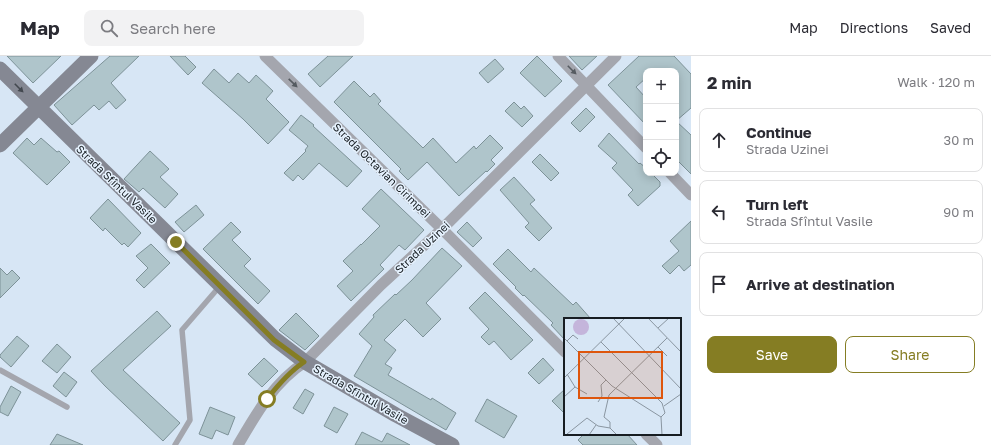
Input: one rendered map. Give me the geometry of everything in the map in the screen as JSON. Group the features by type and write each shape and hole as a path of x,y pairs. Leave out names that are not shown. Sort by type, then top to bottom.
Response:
{"street":[{"path":"0,145 91,56"},
{"name":"Strada Octavian Cirimpei","path":"265,56 564,351"},
{"path":"558,56 643,145"},
{"name":"Strada Uzinei","path":"238,445 252,420 282,381 304,362 381,285 442,229 616,56"},
{"name":"Strada Sfîntul Vasile","path":"0,69 274,340 304,362 396,415 452,445"},
{"path":"673,176 691,195"},
{"path":"647,435 657,445"}],"lane":[{"path":"174,445 190,420 182,330 220,286"},
{"path":"0,370 67,408"}],"building":[{"path":"7,56 61,56 33,83"},
{"path":"110,56 139,56 111,83 126,100 116,109 109,101 99,110 94,105 72,125 54,105"},
{"path":"170,56 185,56 196,67 188,75"},
{"path":"328,56 353,56 320,87 308,74"},
{"path":"537,56 562,81 545,97 520,73"},
{"path":"569,56 597,56 582,70"},
{"path":"639,56 674,56 691,74 691,108 679,118 679,68 643,68 643,81 636,87 643,95 643,122 608,85"},
{"path":"495,59 504,69 488,83 479,73"},
{"path":"214,69 229,83 238,73 249,83 256,75 273,91 266,99 289,122 268,144 243,119 202,83"},
{"path":"354,81 370,97 374,93 381,101 378,104 423,148 433,138 456,163 474,146 476,149 490,135 503,148 491,160 495,164 459,196 427,162 408,180 399,171 401,169 334,102"},
{"path":"514,102 521,109 524,106 533,116 522,127 505,111"},
{"path":"586,108 595,117 580,132 571,123"},
{"path":"301,115 314,125 313,126 362,171 347,187 319,163 303,180 298,175 293,181 284,173 306,151 305,150 308,146 289,130"},
{"path":"679,124 691,135 691,174 679,162"},
{"path":"609,133 639,164 640,163 643,166 643,176 654,176 660,182 660,186 638,206 628,195 633,190 612,168 617,163 598,146"},
{"path":"27,138 34,145 41,138 57,152 59,151 70,162 47,185 13,153"},
{"path":"150,151 169,169 160,177 178,194 165,208 143,188 139,192 124,179"},
{"path":"540,154 559,173 551,181 532,162"},
{"path":"514,177 535,200 530,204 552,228 539,241 525,227 529,223 500,190"},
{"path":"381,189 424,230 405,250 399,245 380,265 384,269 351,301 337,286 353,271 343,261 380,226 362,209"},
{"path":"108,199 141,233 128,247 124,243 122,245 105,228 103,231 90,218"},
{"path":"196,205 204,215 184,232 175,222"},
{"path":"691,221 691,265 684,271 679,265 670,274 662,266 679,251 670,241"},
{"path":"231,222 241,232 232,240 251,259 244,266 270,291 258,304 203,249"},
{"path":"467,222 482,238 473,247 457,232"},
{"path":"151,244 170,263 144,288 136,280 148,268 136,256"},
{"path":"442,248 462,266 426,303 441,319 423,337 405,319 384,340 396,350 385,364 392,368 388,375 431,400 432,398 456,413 446,430 354,376 372,346 359,334 374,317 373,315 412,280"},
{"path":"508,249 531,272 534,268 573,305 576,302 590,318 564,318 564,339 551,325 553,323 524,295 523,296 493,264"},
{"path":"0,268 7,275 12,270 20,278 0,298"},
{"path":"485,292 533,340 511,360 494,341 489,345 481,337 489,329 469,308"},
{"path":"157,311 171,326 123,370 180,423 163,441 91,371"},
{"path":"296,313 319,336 305,350 279,330"},
{"path":"17,336 29,346 11,367 0,357 0,355"},
{"path":"57,344 71,357 57,373 42,361"},
{"path":"264,358 278,371 262,387 248,374"},
{"path":"543,358 554,370 539,384 528,373"},
{"path":"64,372 77,382 66,397 53,386"},
{"path":"11,386 21,392 8,416 0,412 0,407"},
{"path":"305,389 314,394 303,414 293,408"},
{"path":"564,390 564,413 552,401"},
{"path":"487,399 517,416 504,438 475,421"},
{"path":"210,407 235,417 228,435 216,430 212,439 199,434"},
{"path":"334,407 348,414 337,433 324,426"},
{"path":"362,432 382,442 387,433 410,445 355,445"},
{"path":"57,434 83,445 50,445"},
{"path":"583,435 628,435 637,445 583,445 578,440"}],"route":[{"path":"176,242 274,340 304,362 282,381 267,399"}]}
